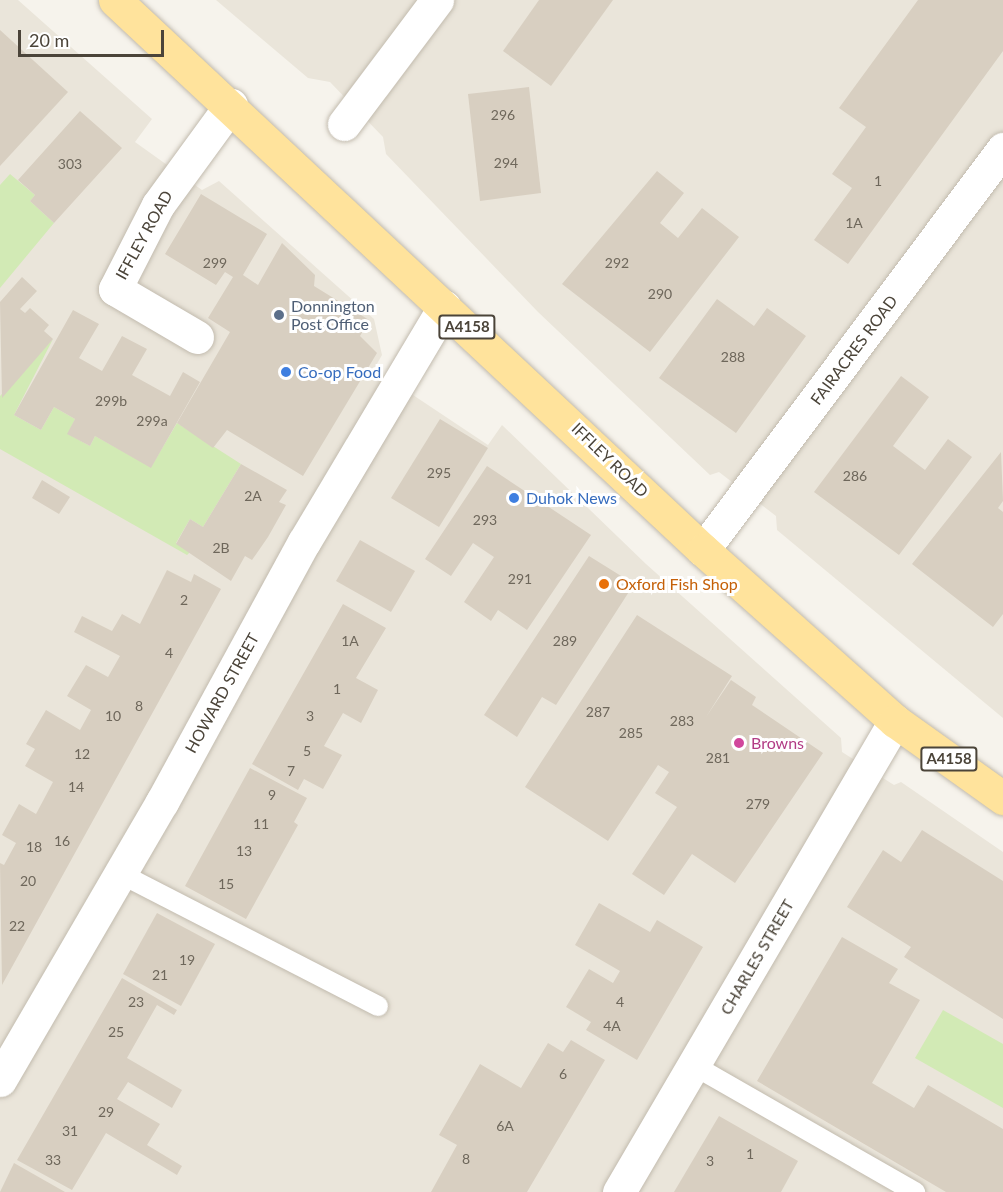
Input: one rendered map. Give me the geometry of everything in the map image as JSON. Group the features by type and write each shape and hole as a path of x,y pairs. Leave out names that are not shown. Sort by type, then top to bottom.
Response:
{"main road":[{"name":"IFFLEY ROAD","path":"115,0 231,105 703,549 895,721 1003,798"}],"street":[{"path":"344,124 437,0"},
{"name":"IFFLEY ROAD","path":"197,338 115,289 158,205 231,105"},
{"name":"FAIRACRES ROAD","path":"703,549 1003,149"},
{"name":"HOWARD STREET","path":"0,1080 121,874 304,542 444,307"},
{"name":"CHARLES STREET","path":"619,1192 895,721"}],"lane":[{"path":"121,874 378,1006"},
{"path":"693,1065 915,1192"}],"shaded area":[{"path":"0,0 18,0 152,119 135,142 202,190 219,181 374,319 382,355 374,369 488,445 502,425 646,564 841,738 842,752 894,785 901,782 1003,852 1003,1192 0,1192"},
{"path":"216,0 1003,0 1003,718 777,530 776,516 719,472 710,475 538,312 386,154 383,137 330,82 308,78"}],"green space":[{"path":"10,174 35,195 30,201 54,223 0,288 0,185"},
{"path":"53,339 14,415 41,430 54,407 75,419 68,434 90,446 95,436 151,467 177,423 241,464 203,527 190,519 176,543 190,552 187,555 0,449 0,396"},
{"path":"943,1010 1003,1044 1003,1108 915,1058"}],"building":[{"path":"539,0 613,0 551,86 503,51"},
{"path":"918,0 1003,0 1003,51 848,264 814,240 852,188 832,174 866,127 839,108"},
{"path":"0,30 68,92 0,166"},
{"path":"529,87 541,193 480,201 468,94"},
{"path":"80,111 122,148 54,223 30,201 35,195 18,180"},
{"path":"657,171 684,193 660,223 678,238 702,208 739,237 650,352 562,284"},
{"name":"Co-op Food","path":"201,194 267,234 243,275 258,285 282,243 315,275 314,286 369,320 360,336 377,353 303,476 227,430 213,448 177,423 230,332 208,318 233,277 225,272 216,285 165,254"},
{"path":"22,277 37,291 20,309 25,313 30,308 49,325 44,331 53,339 2,398 0,302"},
{"path":"717,299 754,326 767,308 806,336 736,433 659,378"},
{"path":"73,310 99,324 79,358 102,371 122,336 147,349 132,375 170,396 183,372 200,382 151,468 95,436 90,446 67,434 75,419 54,407 41,430 14,415"},
{"path":"901,376 929,397 893,446 925,470 948,439 972,457 899,555 814,492"},
{"path":"440,419 488,448 439,527 391,498"},
{"path":"1001,452 1003,501 998,508 1003,512 1003,614 993,627 912,564"},
{"path":"241,464 287,490 279,502 286,505 252,560 245,556 231,581 176,544 190,519 203,527"},
{"path":"487,466 591,535 527,630 498,610 491,621 464,602 494,557 473,543 451,576 425,559"},
{"path":"42,480 70,497 59,514 32,498"},
{"path":"360,540 415,571 391,612 336,581"},
{"path":"589,556 634,584 556,705 542,697 517,737 484,715"},
{"path":"167,570 191,582 194,574 221,589 2,985 0,863 4,865 16,843 2,835 19,804 36,814 53,782 25,766 35,749 26,744 46,710 80,730 91,710 67,696 86,665 108,677 120,656 74,632 82,616 112,631 122,614 140,624"},
{"path":"343,604 386,628 356,678 378,690 361,723 343,713 324,746 342,755 323,789 304,779 298,790 252,764"},
{"path":"637,615 732,676 706,717 731,680 756,697 752,705 823,753 735,883 692,854 664,895 632,874 677,807 655,793 669,772 658,765 608,841 525,787"},
{"path":"250,768 307,798 294,822 298,825 246,919 185,886"},
{"path":"922,830 1003,881 1003,1019 904,957 911,947 847,907 883,850 901,862"},
{"path":"599,903 650,932 657,920 703,947 637,1060 586,1030 591,1022 566,1007 589,969 613,983 620,971 575,945"},
{"path":"157,913 215,944 181,1006 123,974"},
{"path":"842,937 898,969 889,983 920,1000 872,1083 914,1108 928,1085 1003,1129 1003,1192 946,1192 757,1081"},
{"path":"122,978 177,1010 174,1015 157,1005 127,1058 182,1090 172,1108 128,1082 117,1099 160,1124 147,1145 182,1166 177,1175 106,1133 72,1190 17,1160"},
{"path":"571,1040 605,1060 527,1192 431,1192 457,1145 439,1135 480,1064 521,1088 548,1043 563,1052"},
{"path":"719,1116 798,1161 781,1192 674,1192"},
{"path":"14,1163 65,1192 0,1192"}],"place":[{"name":"Donnington Post Office","path":"279,315"},
{"name":"Co-op Food","path":"286,372"},
{"name":"Duhok News","path":"514,498"},
{"name":"Oxford Fish Shop","path":"604,584"},
{"name":"Browns","path":"739,743"}]}
